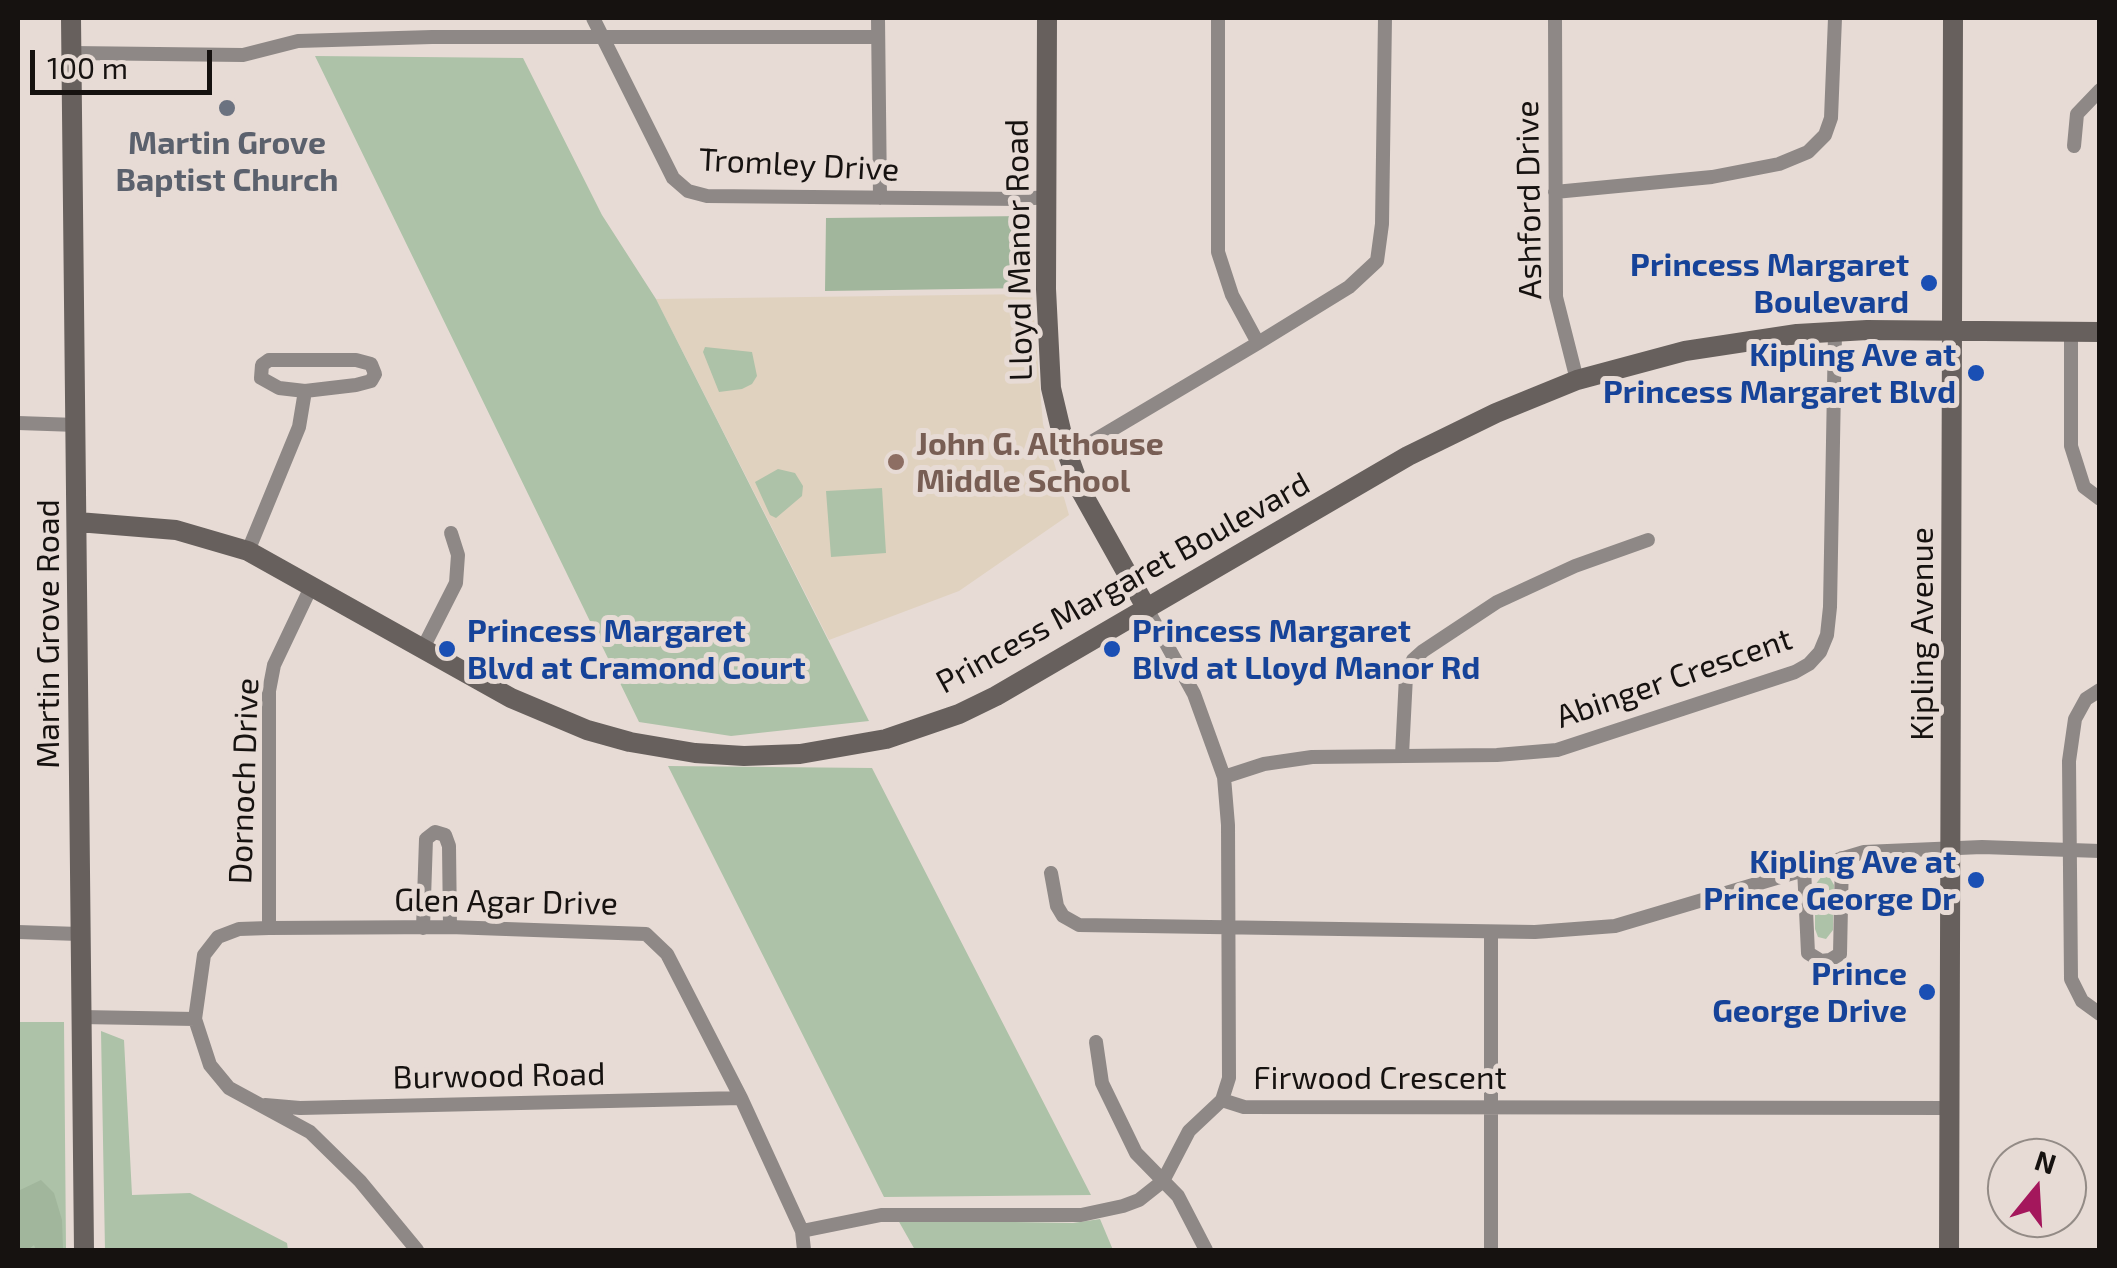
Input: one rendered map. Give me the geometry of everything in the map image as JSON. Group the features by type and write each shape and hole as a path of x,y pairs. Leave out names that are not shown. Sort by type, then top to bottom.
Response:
{"street":[{"name":"Martin Grove Road","path":"71,18 84,1250"},
{"name":"Tromley Drive","path":"592,18 673,178 688,191 708,196 1022,200 1046,196"},
{"path":"878,18 880,198"},
{"name":"Lloyd Manor Road","path":"1047,18 1047,359 1065,447 1089,508 1194,694 1224,776 1228,825 1229,1078 1222,1100"},
{"path":"1218,18 1218,252 1232,296 1258,343"},
{"path":"1065,447 1088,444 1258,343 1349,287 1377,260 1382,224 1385,18"},
{"name":"Ashford Drive","path":"1555,18 1556,297 1577,380"},
{"path":"1555,192 1712,178 1779,164 1808,152 1825,135 1831,118 1836,18"},
{"name":"Kipling Avenue","path":"1950,1250 1952,18"},
{"path":"72,53 243,55 298,41 878,36"},
{"path":"2074,146 2077,114 2100,90"},
{"name":"Princess Margaret Boulevard","path":"78,522 176,530 248,551 511,698 587,730 682,752 773,756 886,739 959,714 1420,450 1496,412 1577,380 1718,345 1835,332 2100,332"},
{"name":"Abinger Crescent","path":"1224,776 1290,759 1557,750 1795,672 1809,664 1820,652 1827,635 1830,607 1835,332"},
{"path":"2072,332 2071,446 2084,486 2100,498"},
{"path":"270,360 356,360 371,364 376,371 368,382 305,391 263,382 262,365 270,360"},
{"path":"248,551 299,427 305,391"},
{"path":"18,423 77,424"},
{"path":"423,648 456,584 458,555 450,534"},
{"path":"1402,756 1406,676 1422,651 1497,602 1575,566 1648,540"},
{"name":"Dornoch Drive","path":"269,928 269,690 274,665 312,584"},
{"path":"2100,690 2086,699 2070,740 2069,850 2070,979 2076,993 2100,1014"},
{"path":"423,928 426,840 435,832 445,835 449,846 450,927"},
{"path":"1051,873 1057,906 1063,916 1079,925 1491,932 1614,926 1864,852 2100,851"},
{"path":"1804,868 1808,952 1820,961 1830,960 1840,954 1842,858"},
{"name":"Glen Agar Drive","path":"195,1019 204,955 218,936 239,929 450,927 646,934 667,954 741,1098 802,1231 804,1250"},
{"path":"18,932 80,934"},
{"path":"1491,932 1491,1250"},
{"path":"81,1017 195,1019 210,1064 228,1088 310,1132 360,1181 417,1250"},
{"path":"1096,1042 1096,1064 1102,1083 1136,1153 1178,1196 1206,1250"},
{"name":"Burwood Road","path":"259,1104 300,1108 741,1098"},
{"name":"Firwood Crescent","path":"1163,1180 1189,1131 1222,1100 1244,1107 1950,1108"},
{"path":"802,1231 881,1216 1082,1215 1138,1200 1163,1180"}],"shaded area":[{"name":"John G. Althouse Middle School","path":"1032,294 1043,424 1069,515 959,591 829,640 656,299"}],"green space":[{"path":"315,56 523,58 602,215 656,299 869,721 731,736 639,722"},
{"path":"1028,216 1028,288 825,291 826,218"},
{"path":"705,347 752,352 757,376 752,384 719,392 703,352"},
{"path":"778,469 795,473 803,486 802,496 776,518 770,515 755,482"},
{"path":"882,488 886,553 831,557 826,491"},
{"path":"668,766 872,768 1091,1195 884,1197"},
{"path":"1822,876 1830,878 1834,885 1833,930 1826,939 1818,937 1815,929 1815,885"},
{"path":"18,1022 64,1022 66,1250 18,1250"},
{"path":"101,1031 124,1040 132,1195 190,1193 287,1243 288,1250 105,1250"},
{"path":"41,1180 54,1193 62,1220 63,1250 36,1250 34,1245 18,1250 18,1191"},
{"path":"1100,1219 1113,1250 915,1250 898,1220 1073,1223"}],"place":[{"name":"Martin Grove Baptist Church","path":"227,108"},
{"name":"Princess Margaret Boulevard","path":"1929,283"},
{"name":"Kipling Ave at Princess Margaret Blvd","path":"1976,373"},
{"name":"John G. Althouse Middle School","path":"896,462"},
{"name":"Princess Margaret Blvd at Cramond Court","path":"447,649"},
{"name":"Princess Margaret Blvd at Lloyd Manor Rd","path":"1112,649"},
{"name":"Kipling Ave at Prince George Dr","path":"1976,880"},
{"name":"Prince George Drive","path":"1927,992"}]}
